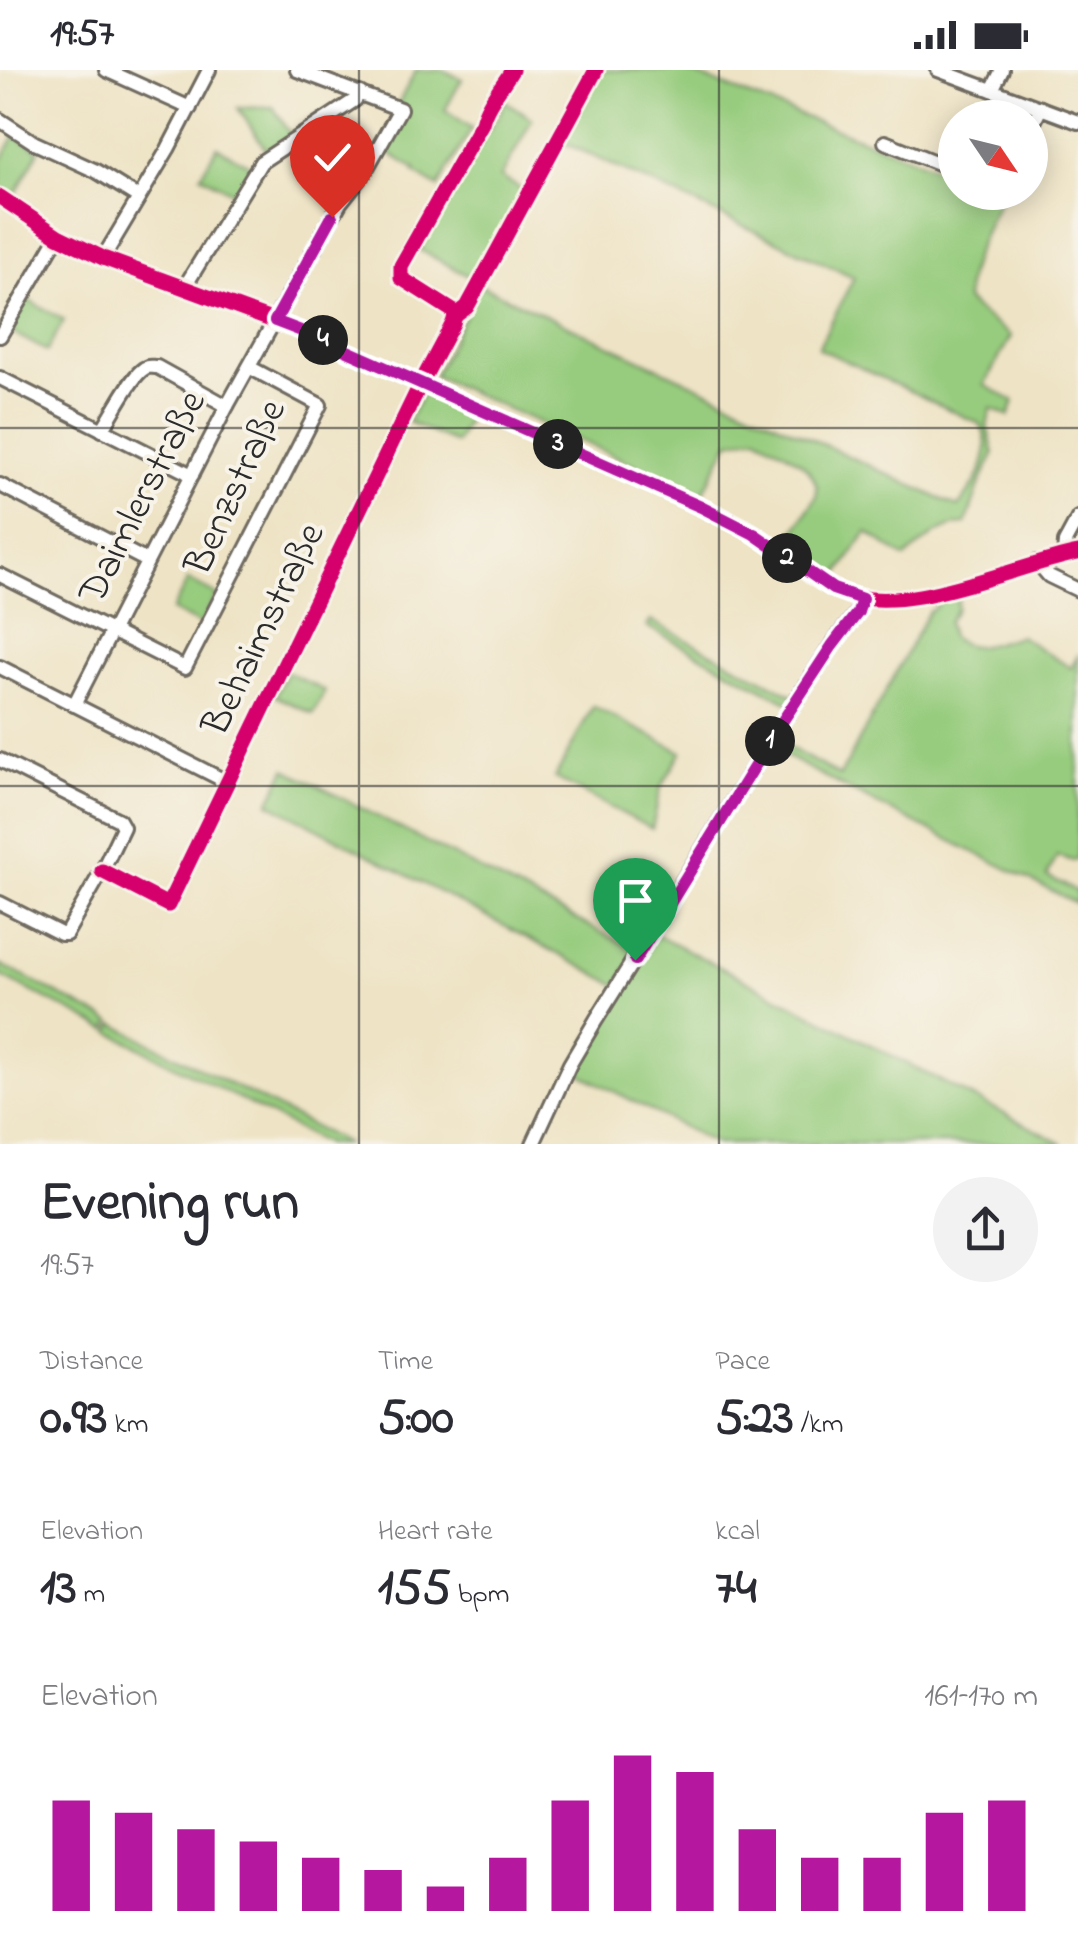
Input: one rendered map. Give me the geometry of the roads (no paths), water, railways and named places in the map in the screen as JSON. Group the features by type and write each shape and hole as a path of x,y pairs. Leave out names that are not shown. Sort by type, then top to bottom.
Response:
{"street":[{"path":"106,70 190,108"},
{"path":"103,258 209,70"},
{"path":"184,288 261,162 360,94 296,70"},
{"name":"Behaimstraße","path":"102,871 168,905 455,316 401,278 401,266 482,123 495,108 512,70"},
{"path":"938,70 1019,100"},
{"path":"992,90 1002,70"},
{"name":"Daimlerstraße","path":"74,706 249,367 340,203 364,173 400,109 360,94"},
{"path":"1048,111 1078,122"},
{"path":"0,120 35,143 96,170 138,197"},
{"path":"885,142 938,163"},
{"path":"0,197 58,236 103,258 275,321 701,507 754,534 833,589 862,599 892,600 928,594 1071,555 1066,542 1078,518"},
{"path":"1,331 58,236"},
{"path":"102,430 136,377 150,366 228,406"},
{"name":"Benzstraße","path":"112,632 185,668 320,405 249,367"},
{"path":"0,378 192,474"},
{"path":"0,485 148,562"},
{"path":"1037,562 1049,576 1078,590"},
{"path":"0,575 112,632"},
{"path":"533,1144 570,1064 782,722 858,612 862,599"},
{"path":"0,667 227,782"},
{"path":"0,760 122,823 102,871 66,934 0,902"}]}
